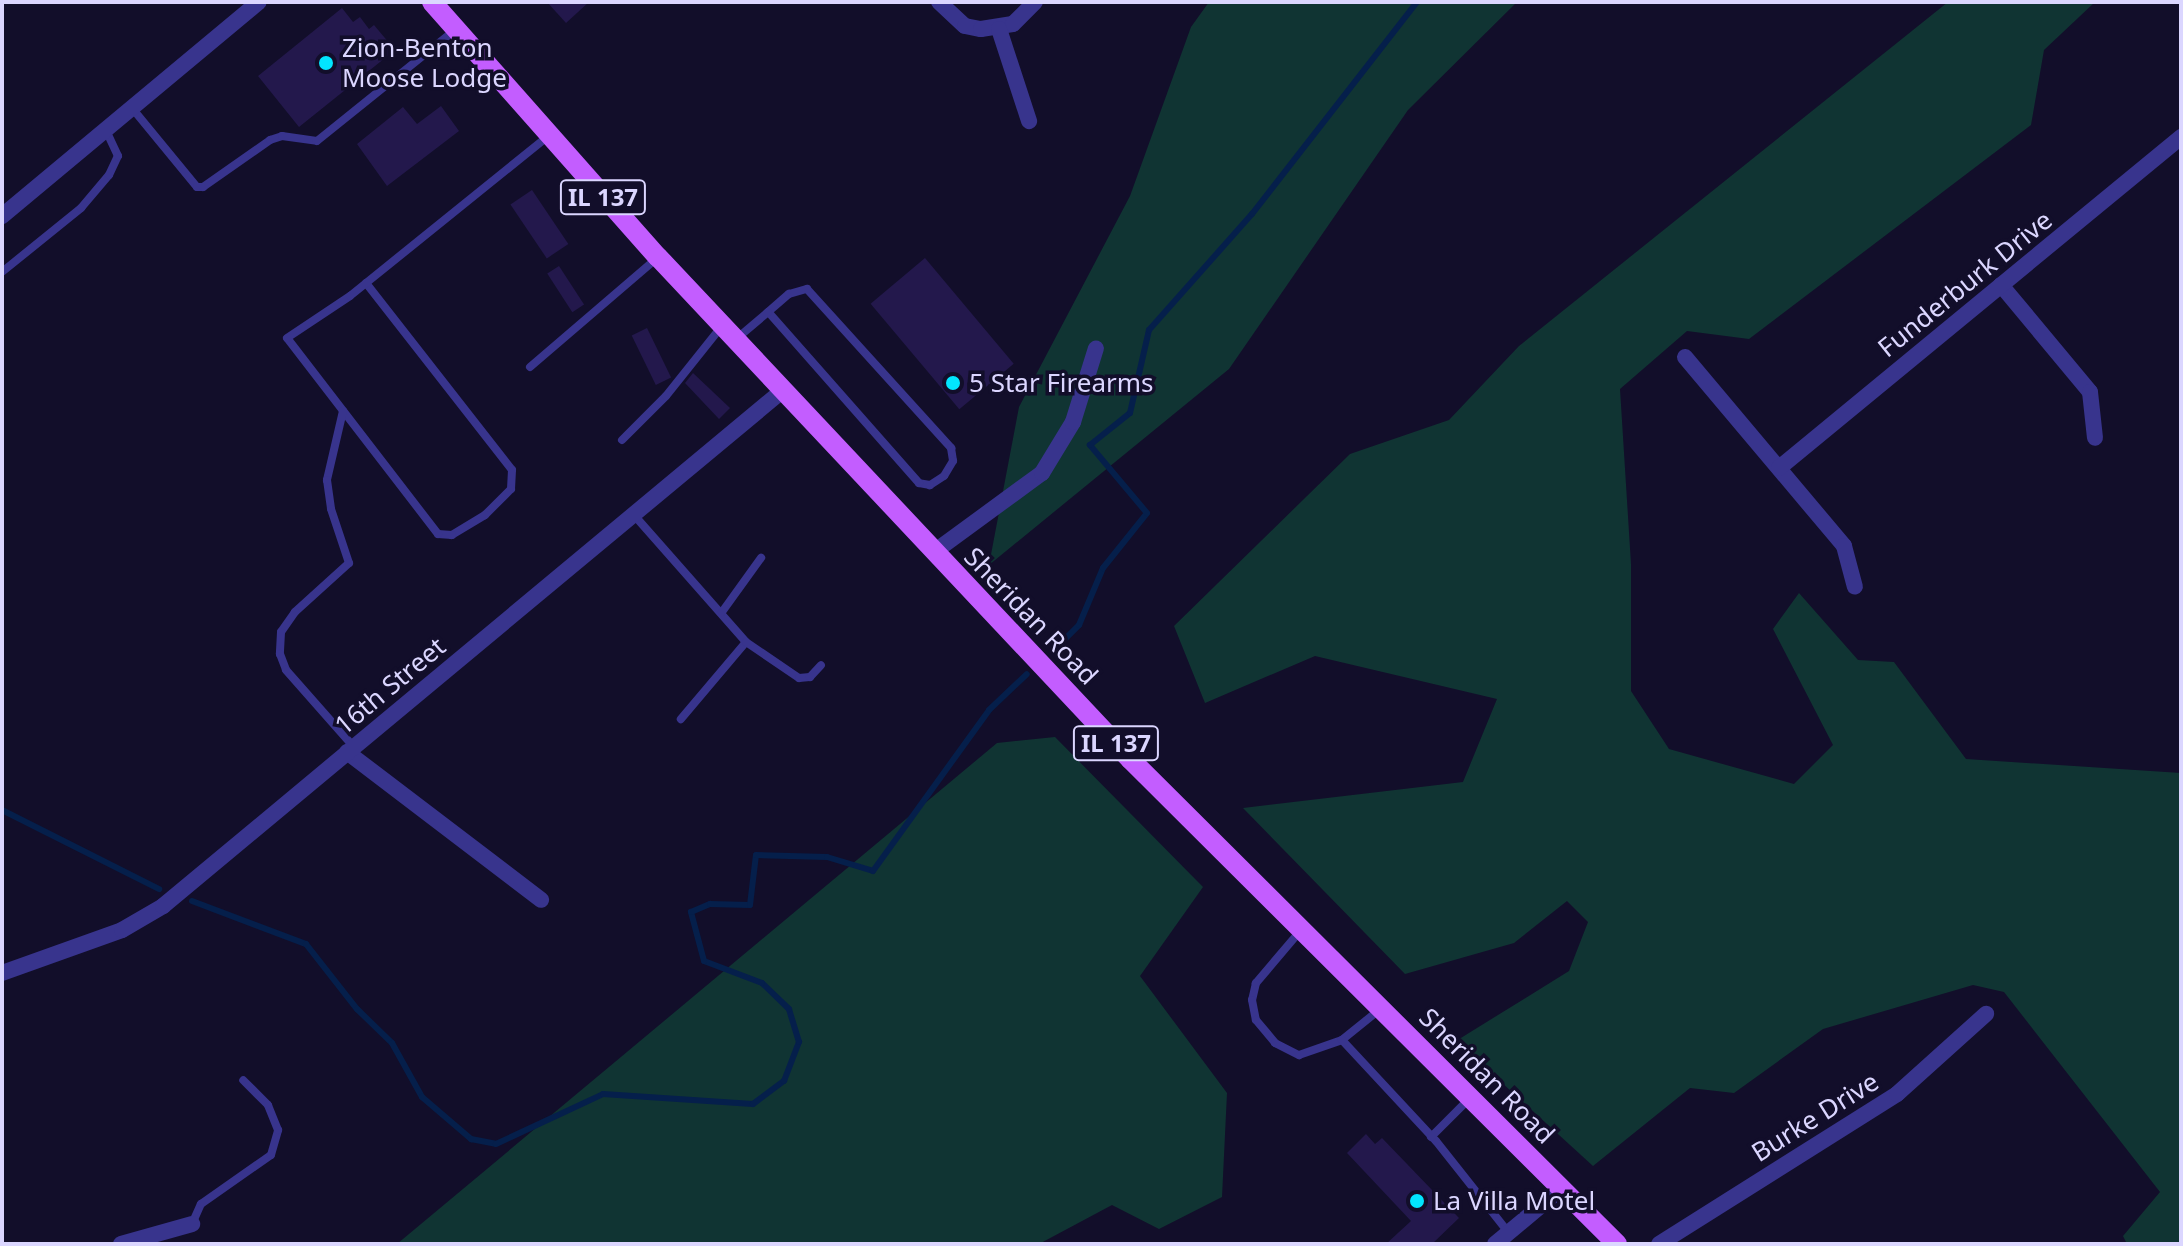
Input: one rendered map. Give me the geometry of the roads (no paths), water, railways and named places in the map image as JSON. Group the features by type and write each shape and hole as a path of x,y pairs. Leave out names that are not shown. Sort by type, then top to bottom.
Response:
{"main road":[{"name":"Sheridan Road","path":"432,2 658,257 934,552 1301,930 1617,1244"}],"street":[{"path":"2,216 259,2"},
{"path":"939,2 965,26 999,29 1021,18 1035,2"},
{"path":"999,29 1029,121"},
{"name":"Funderburk Drive","path":"1779,468 2181,137"},
{"path":"2001,285 2090,392 2095,438"},
{"path":"934,552 1042,473 1073,422 1096,348"},
{"path":"1685,357 1844,546 1855,587"},
{"name":"16th Street","path":"2,973 122,930 163,906 782,391"},
{"path":"351,750 541,900"},
{"name":"Burke Drive","path":"1659,1244 1897,1094 1986,1014"},
{"path":"1495,1244 1562,1188"},
{"path":"121,1244 192,1224"}],"lane":[{"path":"132,108 197,187 203,187 270,140 282,136 317,141 455,31"},
{"path":"2,272 81,208 109,175 118,156 106,129"},
{"path":"366,283 512,470 511,489 485,515 452,535 438,534 287,338 366,283 549,136"},
{"path":"530,367 658,257"},
{"path":"622,440 728,333 768,312 789,294 807,289 951,448 953,461 944,476 930,485 919,483 768,312"},
{"path":"343,411 327,480 331,509 349,563 295,612 281,632 280,654 286,670 351,750"},
{"path":"634,514 746,642 799,678 810,677 821,665"},
{"path":"722,612 761,558"},
{"path":"681,719 742,653 746,642"},
{"path":"1301,930 1256,983 1252,1000 1256,1020 1275,1043 1299,1055 1342,1040 1381,1008"},
{"path":"1342,1040 1431,1137 1509,1233"},
{"path":"192,1224 201,1204 271,1155 278,1130 268,1105 243,1080"},
{"path":"1431,1137 1471,1096"}],"waterway":[{"path":"1053,651 1079,625 1103,568 1147,513 1090,445 1130,413 1149,330 1252,214 1417,2"},
{"path":"192,901 306,944 357,1009 392,1043 422,1097 471,1139 496,1144 603,1094 753,1104 784,1081 799,1042 789,1009 762,983 704,961 691,912 710,904 750,905 756,855 827,857 873,871 989,710 1027,674"},
{"path":"2,810 159,889"}],"place":[{"name":"Zion-Benton Moose Lodge","path":"326,63"},
{"name":"5 Star Firearms","path":"953,383"},
{"name":"La Villa Motel","path":"1417,1201"}]}
